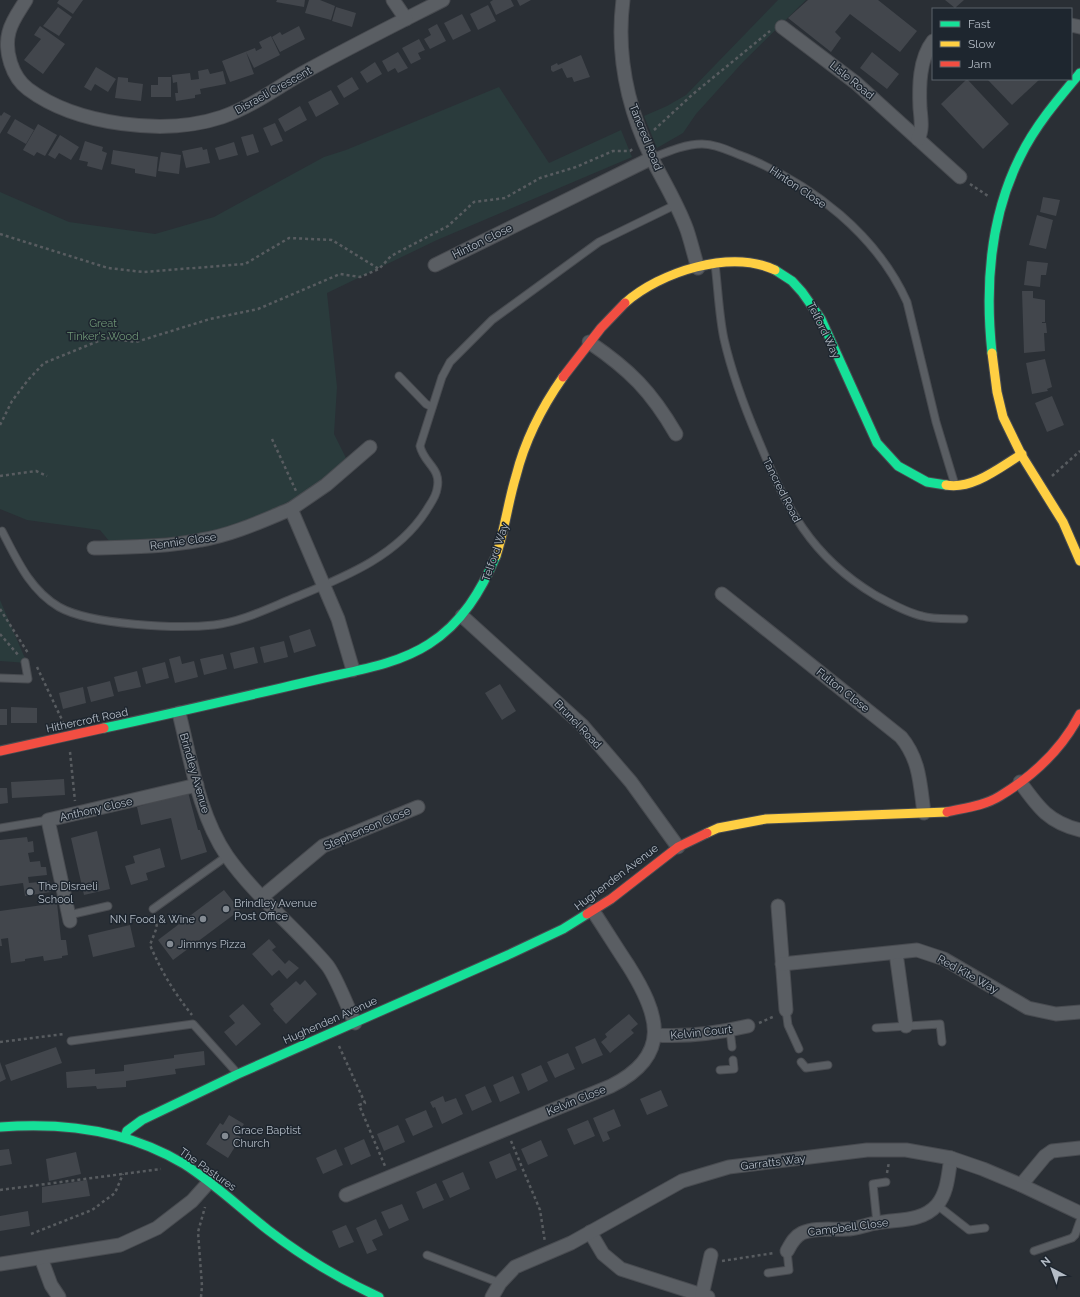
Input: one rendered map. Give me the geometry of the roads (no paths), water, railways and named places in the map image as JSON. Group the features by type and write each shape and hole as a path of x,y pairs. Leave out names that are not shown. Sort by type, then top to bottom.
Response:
{"street":[{"name":"Disraeli Crescent","path":"26,0 9,32 6,63 25,87 38,96 56,105 118,124 140,127 172,126 220,117 240,109 308,71 443,0"},
{"path":"393,0 406,19"},
{"name":"Tancred Road","path":"623,0 620,45 623,68 637,121 652,158 686,229 698,268"},
{"name":"Lisle Road","path":"782,27 856,82 960,177"},
{"path":"918,139 921,133 920,101 922,65 932,43"},
{"path":"1079,77 1041,122 1021,157 1007,186 995,239 991,266 989,328 992,358 1002,416 1022,454 1061,518 1080,561"},
{"name":"Hinton Close","path":"436,264 652,158"},
{"name":"Telford Way","path":"179,713 353,670 411,654 429,644 447,631 462,616 482,587 500,544 517,472 532,427 549,394 589,342 623,305 637,293 676,274 715,264 732,262 761,264 788,277 799,286 810,300 821,319 877,443 892,460 911,474 927,482 956,487 984,477 1022,454"},
{"path":"589,342 641,383 663,411 676,434"},
{"name":"Rennie Close","path":"94,548 144,546 202,540 233,532 296,507 326,485 370,447"},
{"path":"296,507 338,619 353,670"},
{"name":"Fulton Close","path":"722,594 901,737 911,749 916,761 924,813"},
{"name":"Brunel Road","path":"462,616 582,725 631,782 678,847"},
{"name":"Hithercroft Road","path":"0,751 179,713"},
{"name":"Brindley Avenue","path":"179,713 197,785 211,825 227,856 262,897 328,967 355,1022"},
{"name":"Hughenden Avenue","path":"125,1137 127,1131 142,1120 238,1074 516,952 563,929 594,911 678,847 718,828 766,819 945,812 974,806 999,797 1049,759 1071,731 1080,714"},
{"path":"1020,782 1040,809 1050,818 1064,826 1080,830"},
{"name":"Anthony Close","path":"70,918 48,820 197,785"},
{"name":"Stephenson Close","path":"262,897 323,846 418,807"},
{"path":"778,906 786,1010"},
{"name":"Kelvin Close","path":"346,1195 612,1086 629,1078 639,1068 653,1045 655,1035 654,1019 643,990 594,911"},
{"name":"Red Kite Way","path":"782,964 917,950 944,959 1028,1008 1056,1014 1080,1012"},
{"path":"896,953 906,1026"},
{"name":"Kelvin Court","path":"655,1035 666,1036 730,1030 748,1026"},
{"name":"The Pastures","path":"0,1127 29,1123 80,1127 125,1137 154,1149 180,1162 209,1182 280,1239 327,1270 379,1297"},
{"path":"1021,1185 1045,1156 1052,1151 1080,1148"},
{"name":"Garratts Way","path":"492,1297 500,1283 515,1267 571,1243 682,1181 729,1167 866,1150 906,1150 951,1158 1021,1185 1080,1213"},
{"name":"Campbell Close","path":"787,1251 794,1238 803,1232 825,1229 849,1229 877,1223 911,1219 924,1215 937,1205 946,1190 951,1158"},
{"path":"0,1264 120,1245 157,1228 192,1201 209,1182"},
{"path":"590,1232 602,1254 621,1269 705,1296 710,1259"},
{"path":"41,1258 51,1285 59,1297"}],"lane":[{"name":"Hinton Close","path":"652,158 678,148 701,144 717,146 770,168 803,188 844,219 868,242 899,284 907,302 936,422 956,487"},
{"path":"2,531 23,571 36,590 46,598 70,612 98,619 173,626 215,625 253,615 358,570 379,558 410,531 431,504 437,492 439,482 437,474 421,451 420,446 442,377 450,362 492,320 598,242 675,205"},
{"name":"Tancred Road","path":"715,264 724,337 736,382 765,456 786,502 799,524 829,560 858,585 889,603 923,617 964,619"},
{"path":"399,376 426,404 432,407"},
{"path":"0,678 28,678 27,659"},
{"path":"0,828 48,820"},
{"path":"153,909 227,856"},
{"path":"70,918 108,906"},
{"path":"786,1010 788,1025 799,1049"},
{"path":"71,1041 194,1024 238,1074"},
{"path":"876,1028 940,1024 942,1042"},
{"path":"730,1030 732,1047"},
{"path":"720,1070 734,1069 733,1060"},
{"path":"801,1062 806,1068 828,1065"},
{"path":"877,1223 874,1184 886,1182"},
{"path":"937,1205 969,1230 985,1228"},
{"path":"1034,1251 1072,1238 1075,1235 1080,1221"},
{"path":"768,1273 789,1270 787,1251"},
{"path":"427,1255 500,1283"}],"place":[{"name":"The Disraeli School","path":"30,892"},
{"name":"Brindley Avenue Post Office","path":"226,909"},
{"name":"NN Food & Wine","path":"203,919"},
{"name":"Jimmys Pizza","path":"170,944"},
{"name":"Grace Baptist Church","path":"225,1136"}],"park label":[{"name":"Great Tinker's Wood","path":"103,329"}]}
